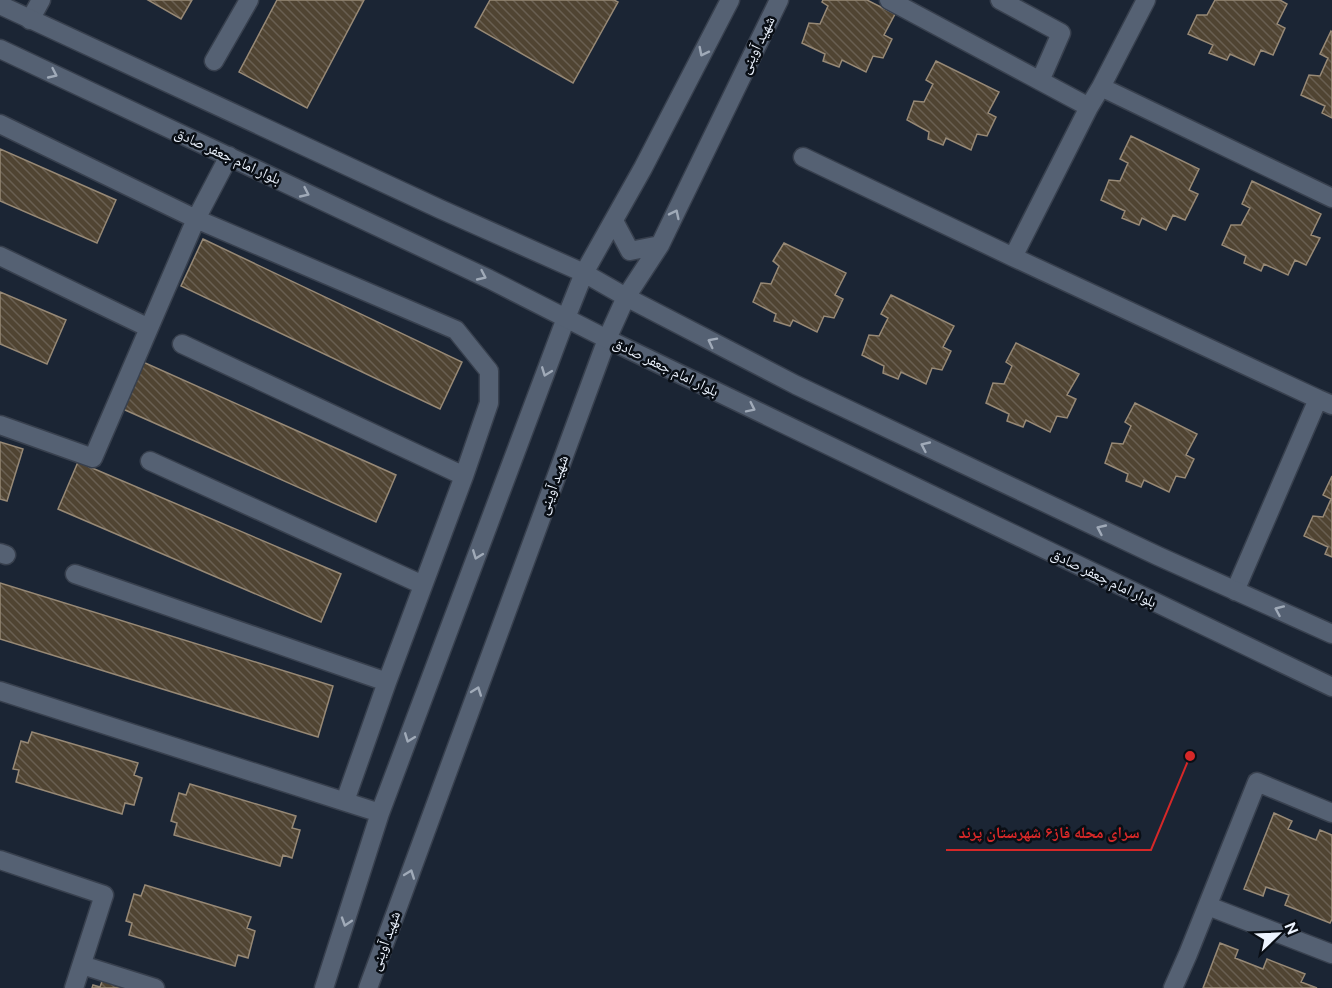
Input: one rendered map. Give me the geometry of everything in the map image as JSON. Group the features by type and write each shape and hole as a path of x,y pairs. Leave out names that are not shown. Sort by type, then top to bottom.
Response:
{"street":[{"path":"30,20 41,0"},
{"path":"214,62 249,0"},
{"path":"324,988 380,813 584,273 614,221 730,0"},
{"name":"شهید آوینی","path":"368,988 607,339 626,297 660,245 779,0"},
{"path":"889,0 1089,107"},
{"path":"1000,0 1061,33 1040,81"},
{"path":"1013,257 1146,0"},
{"path":"0,5 440,209 584,273 796,385 1148,551 1332,634"},
{"name":"بلوار امام جعفر صادق","path":"0,49 489,279 607,339 1332,687"},
{"path":"1101,87 1332,198"},
{"path":"0,124 196,219 456,330 489,371 489,403 345,801"},
{"path":"0,425 93,458 196,219 229,156"},
{"path":"803,157 1325,402 1235,591"},
{"path":"614,221 630,251 660,245"},
{"path":"0,256 149,328"},
{"path":"183,344 464,476"},
{"path":"150,461 423,585"},
{"path":"75,574 387,682"},
{"path":"0,691 380,813"},
{"path":"1173,988 1257,782 1332,813"},
{"path":"0,860 104,894 74,988"},
{"path":"1208,906 1332,954"},
{"path":"82,965 155,988"}],"building":[{"path":"148,0 192,0 181,19"},
{"path":"277,0 364,0 307,108 239,72"},
{"path":"490,0 614,0 618,2 573,83 475,27"},
{"path":"823,0 867,0 895,14 884,35 892,39 883,58 873,56 866,72 842,60 839,67 823,61 825,54 802,43 809,23 820,24 828,6 822,2"},
{"path":"1215,0 1280,0 1287,4 1277,24 1285,28 1273,55 1261,50 1254,65 1230,54 1227,60 1209,53 1213,45 1188,34 1197,15 1207,15"},
{"path":"1331,31 1332,118 1322,113 1325,106 1301,95 1309,75 1320,76 1328,58 1320,54"},
{"path":"936,61 999,92 988,113 996,117 987,136 977,134 971,150 946,138 943,145 928,139 929,132 907,120 914,101 924,102 933,84 926,80"},
{"path":"1131,136 1199,169 1189,190 1198,194 1185,220 1173,215 1166,230 1142,218 1139,225 1122,218 1125,211 1101,200 1109,180 1120,181 1128,163 1120,159"},
{"path":"0,149 116,200 97,243 0,201"},
{"path":"1252,181 1321,214 1311,235 1320,238 1306,265 1295,260 1288,275 1264,264 1261,271 1244,263 1246,256 1222,245 1231,225 1241,225 1250,208 1242,204"},
{"path":"203,239 462,362 440,409 181,286"},
{"path":"784,243 846,273 835,295 843,299 834,318 824,316 817,332 793,320 790,326 774,321 776,314 753,302 761,283 771,284 779,266 773,261"},
{"path":"0,292 66,320 47,364 0,344"},
{"path":"891,295 954,326 943,347 951,351 942,370 932,368 926,384 901,372 898,379 883,373 884,366 862,355 869,335 879,336 888,318 881,314"},
{"path":"1016,343 1079,374 1067,395 1076,399 1067,418 1057,416 1050,432 1026,420 1023,427 1007,421 1009,414 986,403 993,383 1004,384 1012,366 1006,362"},
{"path":"134,358 396,475 376,522 114,405"},
{"path":"1135,403 1197,434 1186,455 1194,459 1185,478 1176,476 1169,492 1144,480 1141,487 1126,481 1128,474 1105,463 1112,443 1123,444 1131,426 1125,422"},
{"path":"0,442 23,449 7,501 0,499"},
{"path":"78,462 341,574 321,622 58,509"},
{"path":"1332,476 1332,557 1325,554 1328,547 1304,536 1313,516 1323,517 1331,499 1323,495"},
{"path":"0,583 333,686 318,737 0,639"},
{"path":"32,732 138,763 134,775 142,778 134,805 125,803 122,814 16,782 19,770 13,769 21,741 28,743"},
{"path":"190,784 296,816 292,828 300,830 292,858 283,855 280,866 174,835 177,823 171,821 179,793 186,795"},
{"path":"1274,813 1292,821 1288,829 1316,840 1320,830 1332,835 1332,919 1330,923 1285,905 1289,895 1266,887 1263,896 1244,889"},
{"path":"145,885 251,917 247,928 255,931 248,958 238,955 235,966 129,935 132,923 126,921 134,894 141,896"},
{"path":"1220,943 1238,950 1235,958 1263,969 1267,959 1305,974 1301,982 1317,988 1203,988"},
{"path":"104,976 144,988 92,988 93,985 100,987"}],"place":[{"name":"سرای محله فاز۶ شهرستان پرند","path":"1190,756"}]}
